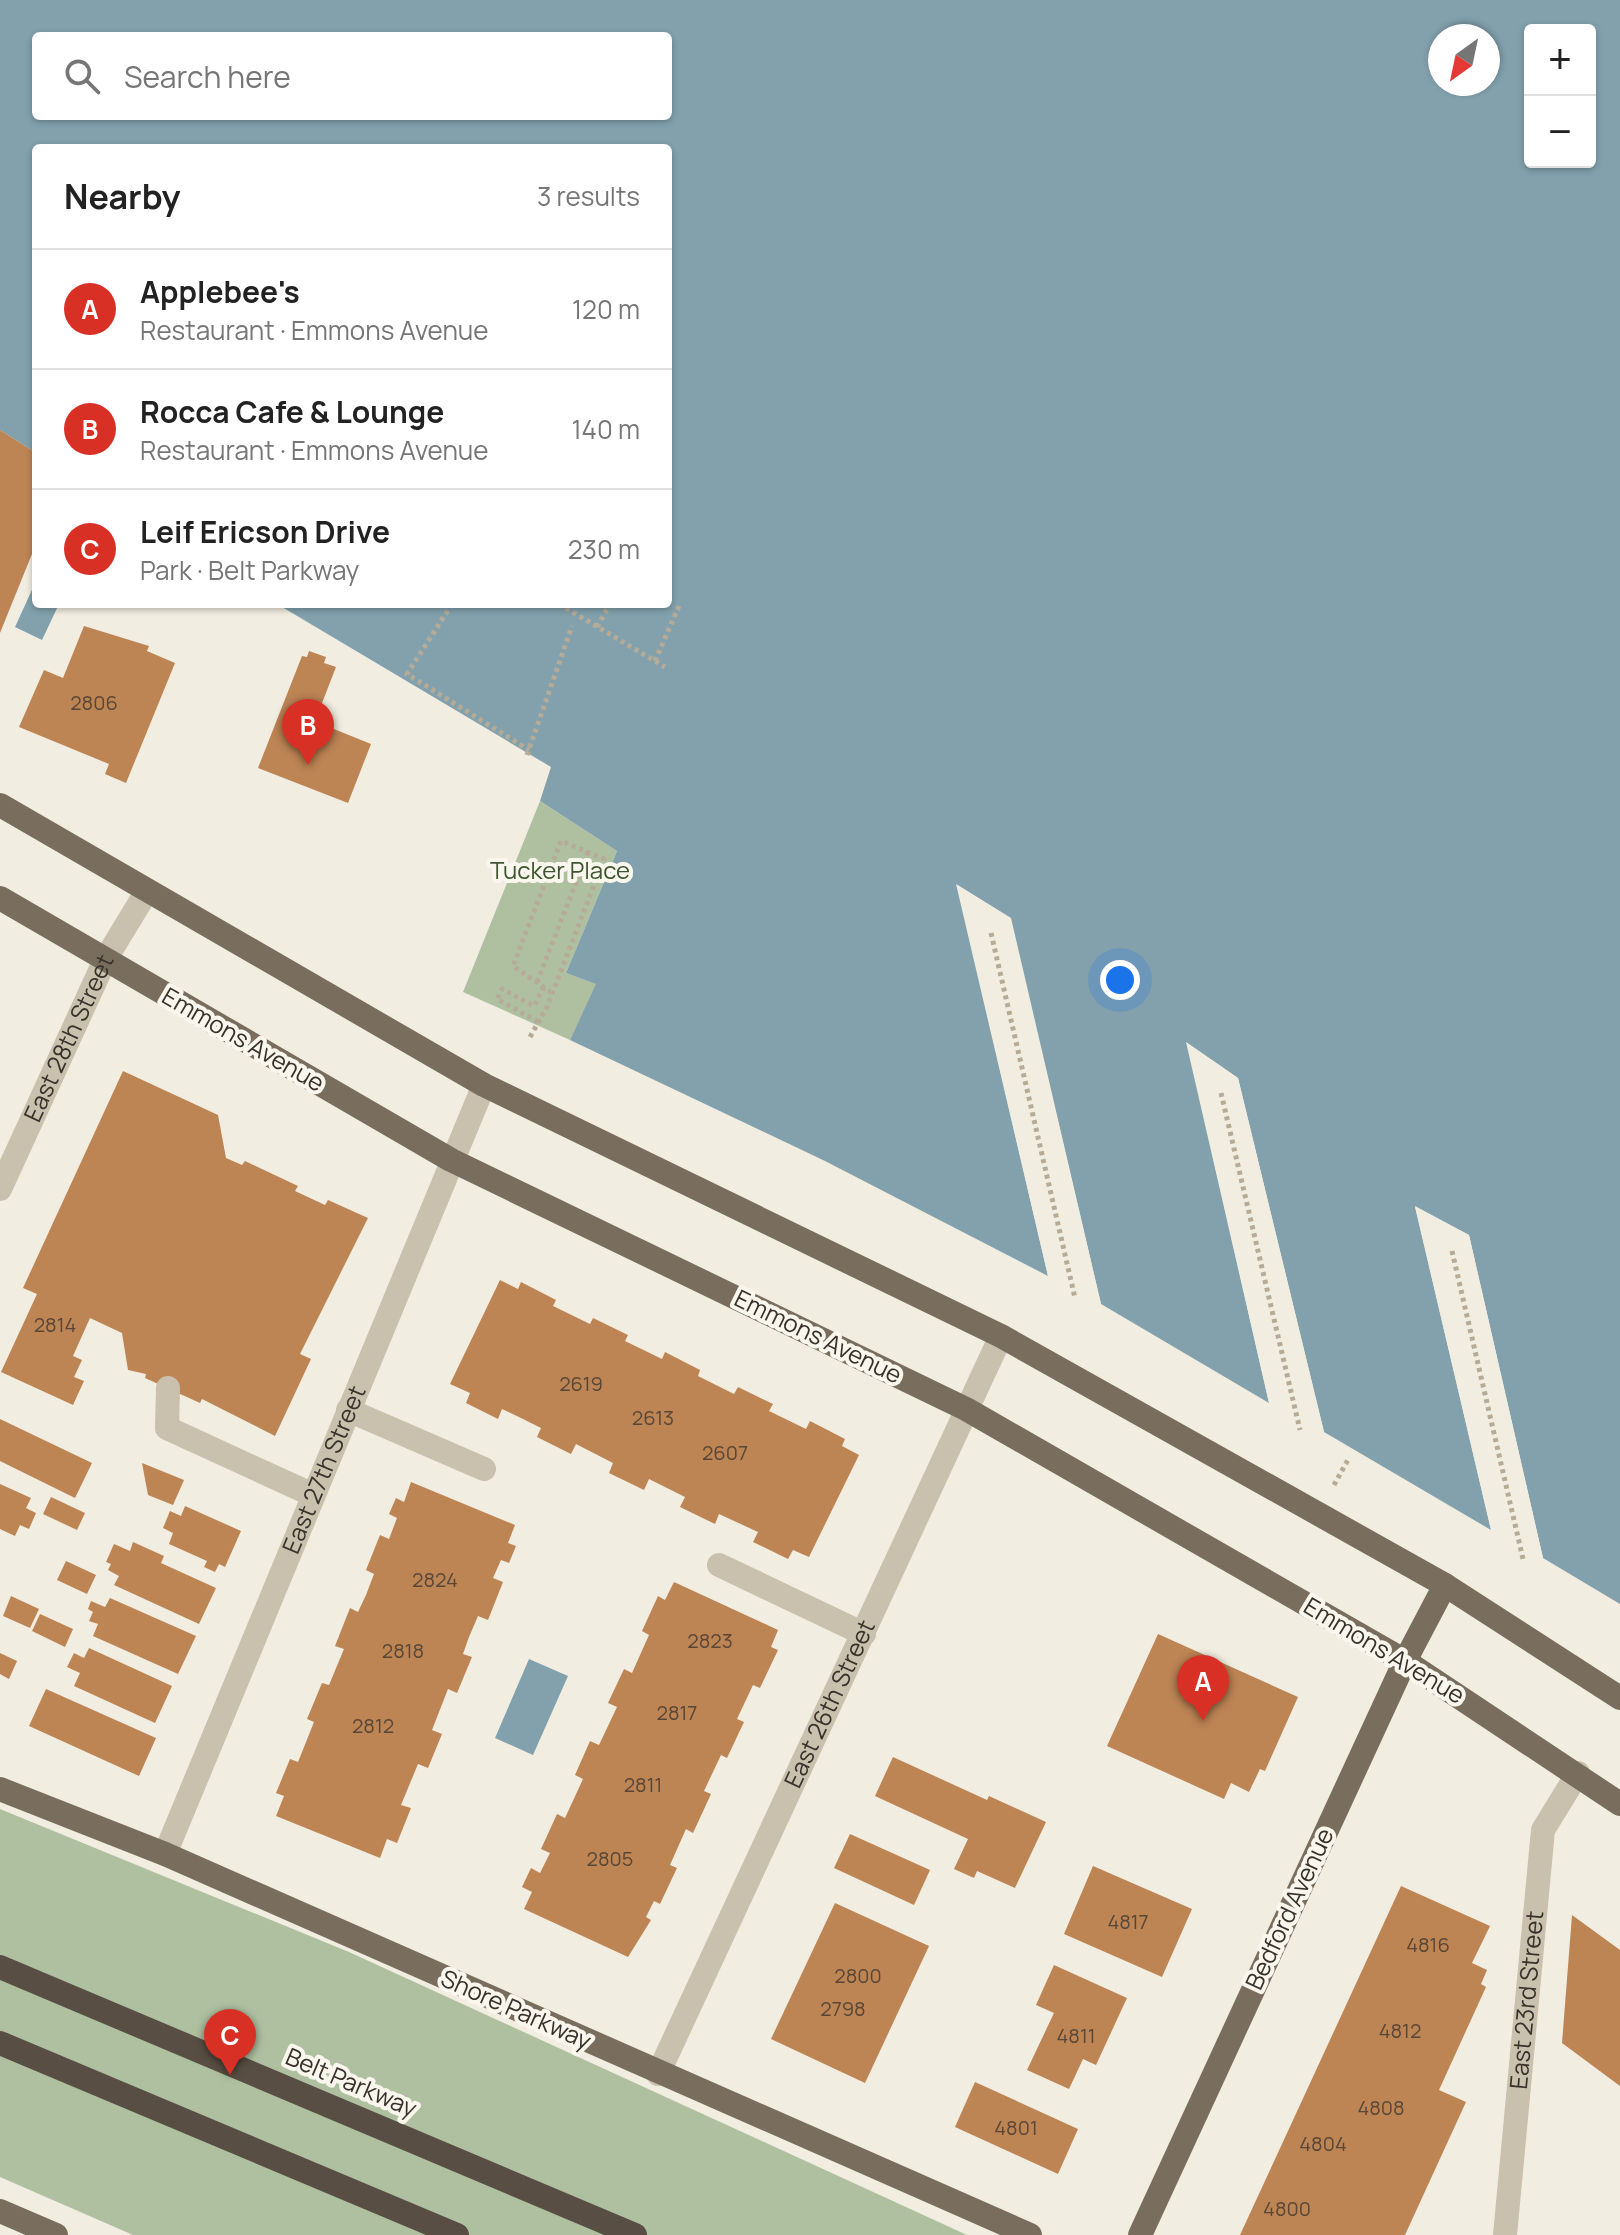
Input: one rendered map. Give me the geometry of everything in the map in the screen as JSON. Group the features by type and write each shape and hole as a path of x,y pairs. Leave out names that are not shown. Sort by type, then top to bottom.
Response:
{"highway":[{"name":"Belt Parkway","path":"0,1967 442,2150 635,2235"},
{"path":"0,2043 457,2235"}],"main road":[{"path":"0,805 484,1085 1001,1336 1445,1585 1620,1698"},
{"name":"Emmons Avenue","path":"0,898 451,1160 966,1409 1405,1661 1578,1773 1620,1804"},
{"name":"Bedford Avenue","path":"1140,2235 1405,1661 1445,1585"},
{"name":"Shore Parkway","path":"0,1789 165,1854 658,2074 1030,2235"},
{"path":"13,2222 56,2235"}],"street":[{"name":"East 28th Street","path":"0,1189 105,960 147,891"},
{"name":"East 27th Street","path":"165,1854 484,1085"},
{"name":"East 26th Street","path":"658,2074 1001,1336"},
{"path":"168,1388 167,1428 313,1495"},
{"path":"348,1410 484,1469"},
{"path":"719,1565 864,1634"},
{"name":"East 23rd Street","path":"1505,2235 1543,1830 1578,1773"}],"path":[{"path":"655,661 679,606"},
{"path":"449,608 407,674 528,753 572,626"},
{"path":"566,608 665,667"},
{"path":"597,627 608,608"},
{"path":"530,1037 552,993 604,859 561,841 513,966 552,993"},
{"path":"537,982 588,852"},
{"path":"991,933 1075,1298"},
{"path":"538,1022 497,999 502,989 534,1006 544,987"},
{"path":"1221,1093 1300,1430"},
{"path":"1452,1251 1523,1559"}],"green space":[{"name":"Tucker Place","path":"540,801 617,851 566,973 597,984 570,1040 463,992"},
{"path":"0,1809 349,1952 967,2235 133,2235 0,2177"}],"water":[{"path":"0,0 1620,0 1620,1604 1543,1558 1469,1235 1415,1207 1491,1530 1324,1432 1238,1078 1187,1043 1269,1403 1101,1304 1010,918 957,885 1048,1276 825,1161 570,1040 596,984 566,973 617,851 540,801 551,767 284,608 672,608 672,144 32,144 32,450 0,430"},
{"path":"32,590 32,608 57,608 42,640 15,627"},
{"path":"529,1659 568,1676 533,1755 495,1738"}],"pier":[{"path":"956,884 1011,918 1101,1304 1097,1301 1007,920 963,893 1052,1278 1048,1276"},
{"path":"1186,1042 1238,1078 1324,1432 1320,1429 1234,1081 1193,1052 1273,1405 1269,1403"},
{"path":"1415,1206 1469,1235 1543,1558 1539,1555 1465,1237 1421,1214 1494,1532 1491,1530"}],"building":[{"path":"0,430 32,450 32,554 0,633"},
{"path":"84,626 149,646 147,651 175,663 126,783 105,774 109,764 19,727 44,670 63,678"},
{"path":"309,651 326,657 324,663 336,667 317,716 326,719 324,725 371,744 348,803 258,768 302,656 307,657"},
{"path":"123,1071 218,1115 226,1158 242,1165 245,1161 298,1186 295,1191 325,1205 328,1200 368,1218 300,1354 311,1359 275,1436 202,1399 200,1403 145,1378 146,1374 128,1370 122,1333 90,1318 73,1356 82,1360 74,1377 84,1381 73,1405 1,1372 37,1294 23,1288"},
{"path":"500,1280 518,1289 521,1282 556,1300 553,1306 590,1324 593,1318 628,1335 625,1341 662,1359 665,1352 700,1370 698,1376 734,1394 738,1387 773,1404 769,1411 806,1429 810,1421 845,1439 842,1446 859,1455 809,1557 793,1550 788,1559 753,1542 758,1532 719,1514 715,1524 680,1507 685,1497 649,1479 644,1490 609,1473 613,1463 576,1444 571,1454 537,1437 541,1428 521,1418 502,1409 498,1419 466,1403 470,1393 450,1384"},
{"path":"0,1419 92,1463 75,1498 0,1461"},
{"path":"142,1463 184,1480 173,1505 148,1495"},
{"path":"411,1482 515,1525 508,1543 516,1546 509,1563 501,1560 493,1578 503,1582 488,1620 478,1616 469,1637 463,1654 472,1657 457,1693 448,1689 432,1730 442,1734 428,1768 418,1764 401,1805 411,1808 397,1843 387,1839 380,1858 276,1816 284,1796 276,1793 290,1759 298,1762 314,1722 307,1719 322,1683 329,1685 344,1649 335,1646 350,1608 358,1612 374,1574 366,1570 380,1535 389,1539 397,1518 389,1514 396,1498 404,1502"},
{"path":"0,1484 31,1498 26,1508 36,1513 29,1529 20,1525 15,1536 0,1529"},
{"path":"51,1497 85,1513 77,1530 43,1514"},
{"path":"185,1506 241,1531 225,1567 219,1564 215,1572 204,1567 207,1561 169,1544 173,1533 163,1528 170,1511 181,1516"},
{"path":"133,1542 164,1556 161,1563 216,1588 199,1624 114,1585 119,1576 108,1570 111,1564 106,1562 114,1544 130,1551"},
{"path":"66,1561 96,1575 87,1594 57,1580"},
{"path":"674,1582 778,1630 771,1647 778,1650 760,1688 753,1685 737,1719 744,1722 727,1758 721,1755 704,1791 711,1794 693,1833 686,1829 670,1865 677,1868 660,1904 654,1901 646,1917 651,1920 628,1957 524,1909 532,1892 522,1887 531,1868 540,1873 550,1853 541,1849 557,1814 565,1818 583,1779 575,1775 590,1741 599,1745 617,1707 608,1703 624,1669 632,1673 649,1635 642,1631 658,1596 665,1600"},
{"path":"11,1596 39,1609 30,1628 3,1616"},
{"path":"110,1598 196,1636 178,1674 93,1636 98,1624 89,1621 93,1612 88,1609 91,1601 105,1607"},
{"path":"40,1614 73,1629 65,1647 32,1631"},
{"path":"1158,1634 1298,1697 1265,1771 1260,1769 1249,1792 1231,1783 1224,1799 1107,1746"},
{"path":"89,1648 172,1686 155,1723 74,1686 80,1673 67,1667 74,1653 84,1658"},
{"path":"0,1653 17,1661 9,1679 0,1674"},
{"path":"46,1689 156,1738 139,1776 29,1726"},
{"path":"893,1757 987,1800 989,1796 1046,1822 1015,1888 977,1871 974,1878 954,1869 968,1839 875,1796"},
{"path":"850,1834 930,1870 914,1905 834,1868"},
{"path":"1093,1866 1192,1909 1162,1977 1064,1934"},
{"path":"1401,1886 1490,1926 1472,1963 1487,1970 1481,1984 1486,1987 1439,2090 1466,2102 1405,2235 1240,2235"},
{"path":"835,1903 929,1946 865,2083 771,2039"},
{"path":"1572,1915 1620,1950 1620,2086 1562,2043"},
{"path":"1054,1965 1127,1998 1096,2065 1083,2059 1069,2089 1027,2070 1054,2013 1036,2005"},
{"path":"975,2082 1078,2129 1058,2174 955,2127"}],"place":[{"name":"Rocca Cafe & Lounge","path":"308,765"},
{"name":"Applebee's","path":"1203,1721"},
{"name":"Leif Ericson Drive","path":"230,2075"}]}
